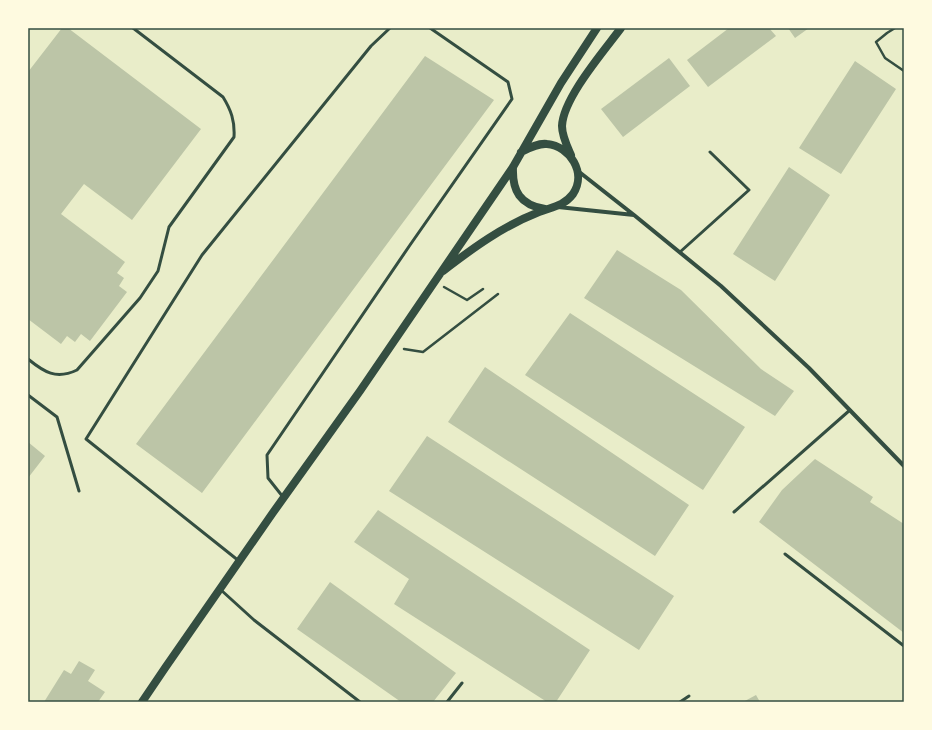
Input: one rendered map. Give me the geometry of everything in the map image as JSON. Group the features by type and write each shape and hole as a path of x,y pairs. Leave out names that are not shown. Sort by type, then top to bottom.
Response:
{"main road":[{"path":"142,702 283,497 360,391 513,166 561,83 597,28"},
{"path":"436,278 482,242 521,219 546,209 557,207 567,201 574,192 578,182 577,170 566,143 562,127 563,115 570,98 621,28"},
{"path":"521,152 536,145 546,144 557,146 566,151 573,160"},
{"path":"513,166 512,177 514,187 519,196 527,204 536,208 546,209"}],"street":[{"path":"577,170 680,252 732,296 809,368 904,466"},
{"path":"557,207 634,215"}],"lane":[{"path":"28,359 39,368 55,375 70,373 77,370 140,298 158,271 169,227 234,137 235,129 232,113 223,97 133,28"},
{"path":"239,560 86,439 202,255 371,46 390,28"},
{"path":"283,497 268,478 267,455 410,245 512,99 508,82 430,28"},
{"path":"680,252 749,190 710,152"},
{"path":"28,395 57,417 79,491"},
{"path":"734,512 850,410"},
{"path":"785,554 904,646"},
{"path":"220,588 254,620 360,702"},
{"path":"447,702 462,683"},
{"path":"680,702 689,696"}],"path":[{"path":"894,28 876,42 885,58 904,71"},
{"path":"436,278 467,300 483,289"},
{"path":"390,346 423,352 498,294"}],"building":[{"path":"62,28 68,28 201,129 132,220 84,184 61,214 125,262 117,273 124,278 119,286 127,292 90,341 81,334 75,342 67,336 61,344 28,319 28,72"},
{"path":"729,28 769,28 776,36 708,87 687,60"},
{"path":"788,28 809,28 795,38"},
{"path":"425,56 494,100 202,493 136,444"},
{"path":"669,58 690,86 623,137 601,109"},
{"path":"855,61 896,89 841,174 799,148"},
{"path":"789,167 830,195 775,281 733,254"},
{"path":"617,250 681,290 761,369 794,391 775,416 584,298"},
{"path":"570,313 745,427 703,490 525,375"},
{"path":"485,367 689,505 655,556 448,422"},
{"path":"427,436 674,596 639,650 389,491"},
{"path":"28,442 45,456 28,478"},
{"path":"815,459 873,497 870,502 904,524 904,633 759,522 782,490"},
{"path":"378,510 590,650 556,702 547,702 394,604 409,579 354,542"},
{"path":"330,582 456,673 433,702 401,702 297,629"},
{"path":"79,661 95,670 88,681 105,692 98,702 44,702 64,670 71,674"},
{"path":"756,695 760,702 743,702"}]}
